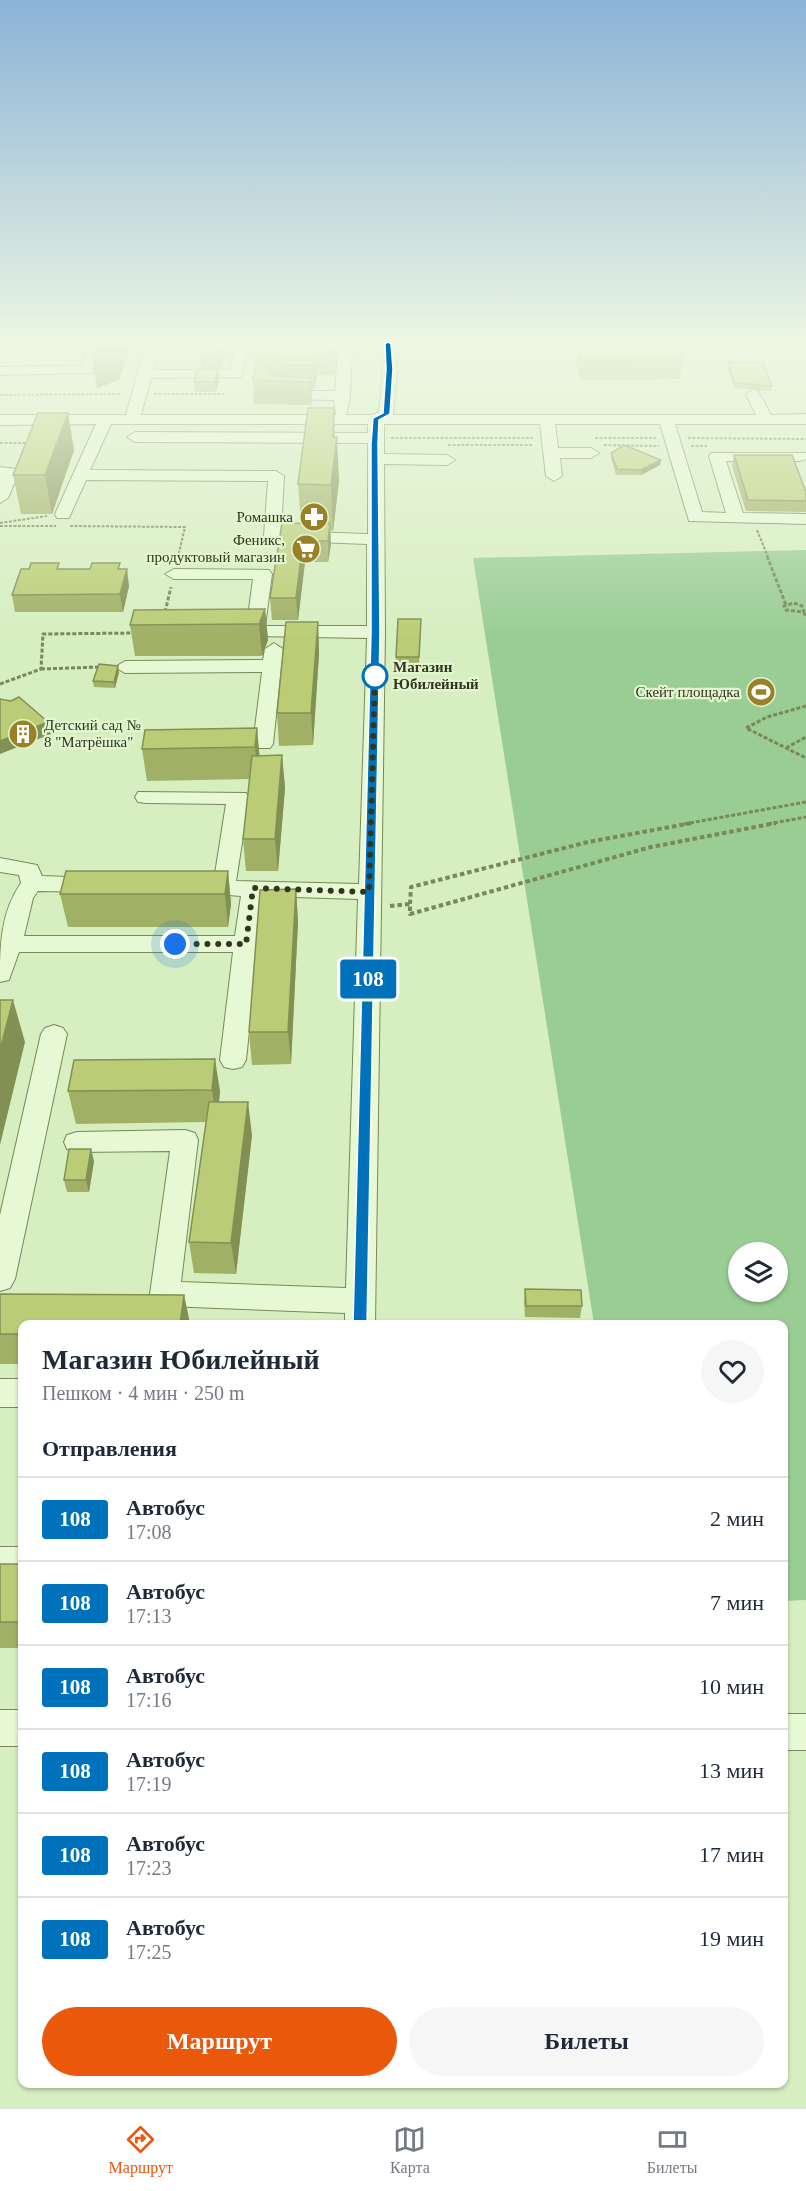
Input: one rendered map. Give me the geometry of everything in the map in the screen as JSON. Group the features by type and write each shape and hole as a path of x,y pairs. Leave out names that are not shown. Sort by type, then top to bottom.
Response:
{"street":[{"path":"63,522 80,475 107,441"},
{"path":"76,1142 185,1140 165,1294 360,1313 376,632 375,441"},
{"path":"383,441 447,460"},
{"path":"550,441 554,476"},
{"path":"673,441 695,518 806,519"},
{"path":"794,441 806,472"},
{"path":"551,453 591,453"},
{"path":"736,518 717,456 800,456"},
{"path":"0,472 11,472 0,498"},
{"path":"80,475 276,476 272,536 377,539"},
{"path":"174,574 263,574 255,632 376,632"},
{"path":"263,744 270,666 277,632"},
{"path":"125,667 270,666"},
{"path":"146,797 238,798 224,887"},
{"path":"0,865 29,870 18,893 0,974"},
{"path":"18,893 123,885"},
{"path":"179,886 253,888 369,900"},
{"path":"233,1060 253,888"},
{"path":"5,944 246,944"},
{"path":"0,1278 54,1034"},
{"path":"0,1393 18,1393"},
{"path":"0,1563 18,1563"},
{"path":"0,1728 18,1728"},
{"path":"788,1732 806,1732"}],"path":[{"path":"753,518 786,610 804,612"},
{"path":"0,525 63,522 185,527 165,615"},
{"path":"0,525 63,522"},
{"path":"786,605 794,603 802,606 806,618"},
{"path":"0,684 41,669 125,667 130,649 142,633 43,634 41,669"},
{"path":"806,706 767,717 746,728 806,758"},
{"path":"786,748 806,737"},
{"path":"806,802 588,842 411,887 410,914 651,847 806,817"},
{"path":"369,900 410,904"}],"green space":[{"path":"806,550 806,1600 788,1601 788,1320 593,1320 473,558"}],"building":[{"path":"27,441 57,441 45,475 13,475"},
{"path":"304,441 336,441 331,485 298,484"},
{"path":"624,445 661,460 641,470 617,469 611,453"},
{"path":"734,455 792,455 806,492 806,501 748,500"},
{"path":"282,523 330,524 328,541 303,541 296,598 270,598"},
{"path":"31,563 59,563 57,569 90,569 92,563 120,563 118,569 127,569 120,594 12,595 21,569 29,569"},
{"path":"265,609 259,624 130,625 134,610"},
{"path":"398,619 421,619 419,657 396,657"},
{"path":"286,622 318,622 311,713 277,713"},
{"path":"99,664 118,666 114,682 93,681"},
{"path":"19,697 48,722 0,741 0,699 11,701"},
{"path":"257,728 255,747 142,749 145,730"},
{"path":"282,755 275,839 243,839 252,756"},
{"path":"66,871 228,871 225,894 60,894"},
{"path":"296,889 288,1032 249,1032 260,890"},
{"path":"0,1000 13,1000 0,1050"},
{"path":"215,1059 212,1090 68,1091 74,1060"},
{"path":"209,1102 248,1102 231,1243 189,1242"},
{"path":"69,1149 91,1149 86,1180 64,1180"},
{"path":"525,1289 581,1290 582,1306 526,1306"},
{"path":"0,1294 184,1295 181,1320 18,1320 18,1334 0,1334"},
{"path":"0,1564 18,1564 18,1622 0,1622"}],"bus line":[{"name":"108","path":"360,1320 376,632 377,539 374,441"}],"place":[{"name":"Ромашка","path":"314,517"},
{"name":"Феникс, продуктовый магазин","path":"306,549"},
{"name":"Магазин Юбилейный","path":"375,676"},
{"name":"Скейт площадка","path":"761,692"},
{"name":"Детский сад № 8 \"Матрёшка\"","path":"23,734"}],"route":[{"path":"175,944 246,944 253,888 369,892 375,676"}]}
